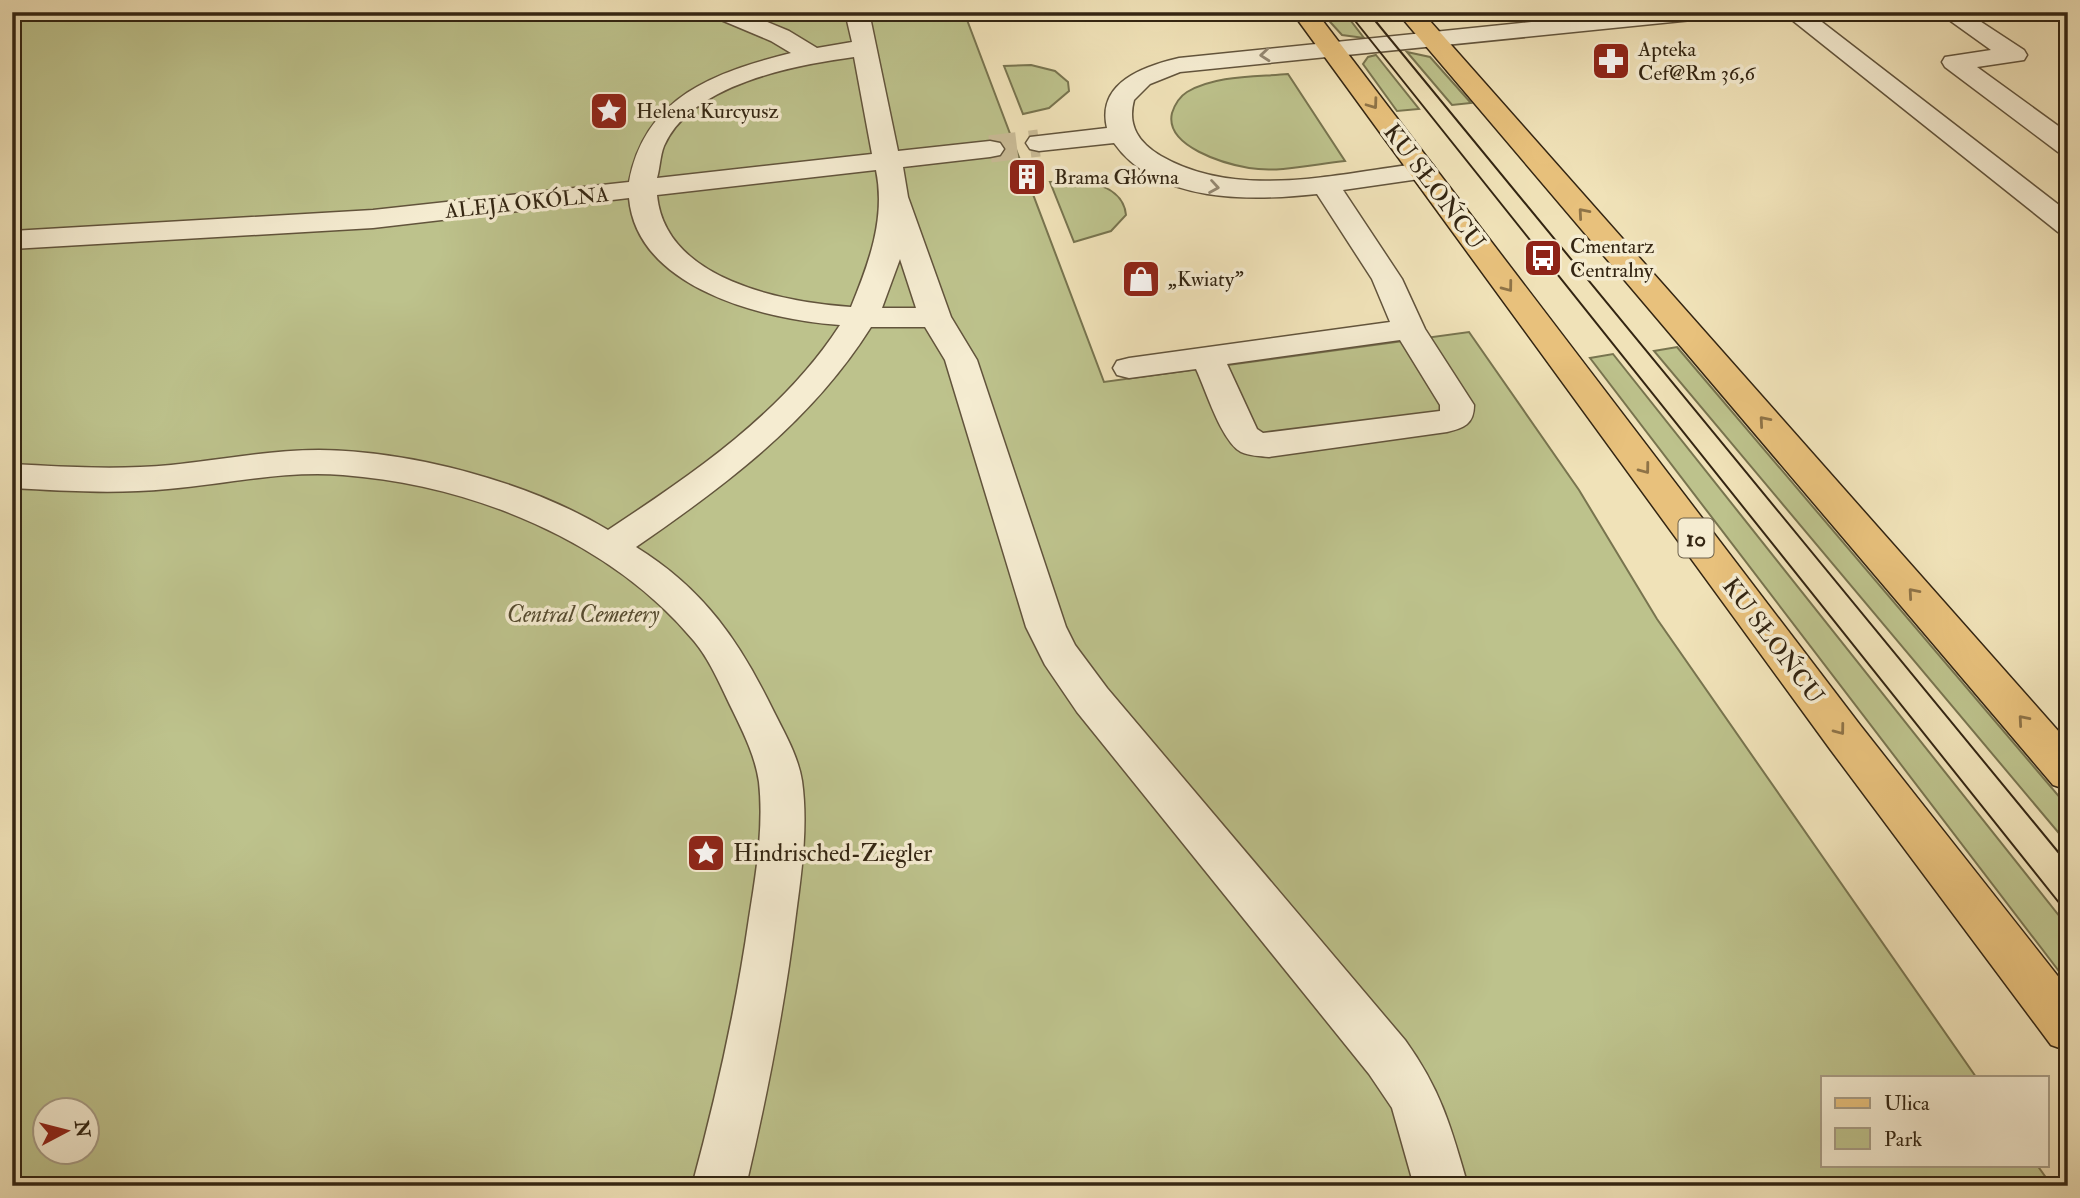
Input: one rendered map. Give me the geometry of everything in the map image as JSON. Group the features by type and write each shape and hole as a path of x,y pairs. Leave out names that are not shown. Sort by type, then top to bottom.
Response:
{"main road":[{"name":"KU SŁOŃCU","path":"1304,12 1845,737 2068,1028"},
{"path":"1409,12 2068,772"}],"street":[{"path":"722,12 779,36 813,55"},
{"path":"857,12 891,180 935,317 961,360 1037,603 1059,654 1091,700 1387,1057 1412,1093 1425,1126 1441,1186"},
{"path":"1423,171 1260,189 1212,187 1159,168 1134,150 1122,134 1118,108 1125,93 1145,76 1158,70 1203,61 1702,12"},
{"path":"1794,12 2068,226"},
{"path":"1950,12 2015,55 1954,62 2068,146"},
{"path":"865,48 813,55 744,74 689,103 666,122 656,135 648,153 643,209 660,244 714,282 741,295 772,304 864,318 935,317"},
{"path":"1039,143 1122,134"},
{"name":"ALEJA OKÓLNA","path":"12,240 373,219 643,190 891,180 990,149"},
{"path":"609,548 718,471 762,435 831,364 864,318 881,277 891,237 891,180"},
{"path":"1206,357 1242,435 1254,444 1447,421 1457,416 1457,405 1409,329 1387,279 1324,183"},
{"path":"1129,368 1409,329"},
{"path":"12,476 145,480 282,462 375,466 408,471 498,495 576,528 609,548 662,588 708,631 749,702 779,778 781,824 764,978 747,1078 719,1186"}],"green space":[{"name":"Central Cemetery","path":"12,12 964,12 1104,382 1469,332 1579,490 1657,619 1975,1076 1821,1076 1821,1166 2038,1166 2052,1186 12,1186"},
{"path":"1321,12 1344,12 1364,38 1342,35"},
{"path":"1407,52 1430,57 1471,103 1452,105"},
{"path":"1376,55 1419,109 1397,111 1363,64 1368,57"},
{"path":"1031,65 1055,71 1068,82 1069,91 1049,108 1023,114 1004,66"},
{"path":"1288,74 1345,161 1297,168 1261,169 1239,166 1199,152 1177,135 1172,125 1172,113 1178,101 1198,86 1236,78"},
{"path":"1085,181 1112,191 1121,201 1126,215 1111,231 1074,242 1050,182"},
{"path":"1677,347 2068,807 2068,844 1654,351"},
{"path":"1613,354 2068,927 2068,983 1590,358"}],"tunnel":[{"path":"990,149 1039,143"}],"tram line":[{"path":"1348,12 2068,914"},
{"path":"1368,12 2068,864"}],"place":[{"name":"Apteka Cef@Rm 36,6","path":"1611,61"},
{"name":"Helena Kurcyusz","path":"609,111"},
{"name":"Brama Główna","path":"1027,177"},
{"name":"Cmentarz Centralny","path":"1543,258"},
{"name":"„Kwiaty”","path":"1141,279"},
{"name":"Hindrisched-Ziegler","path":"706,853"}]}
